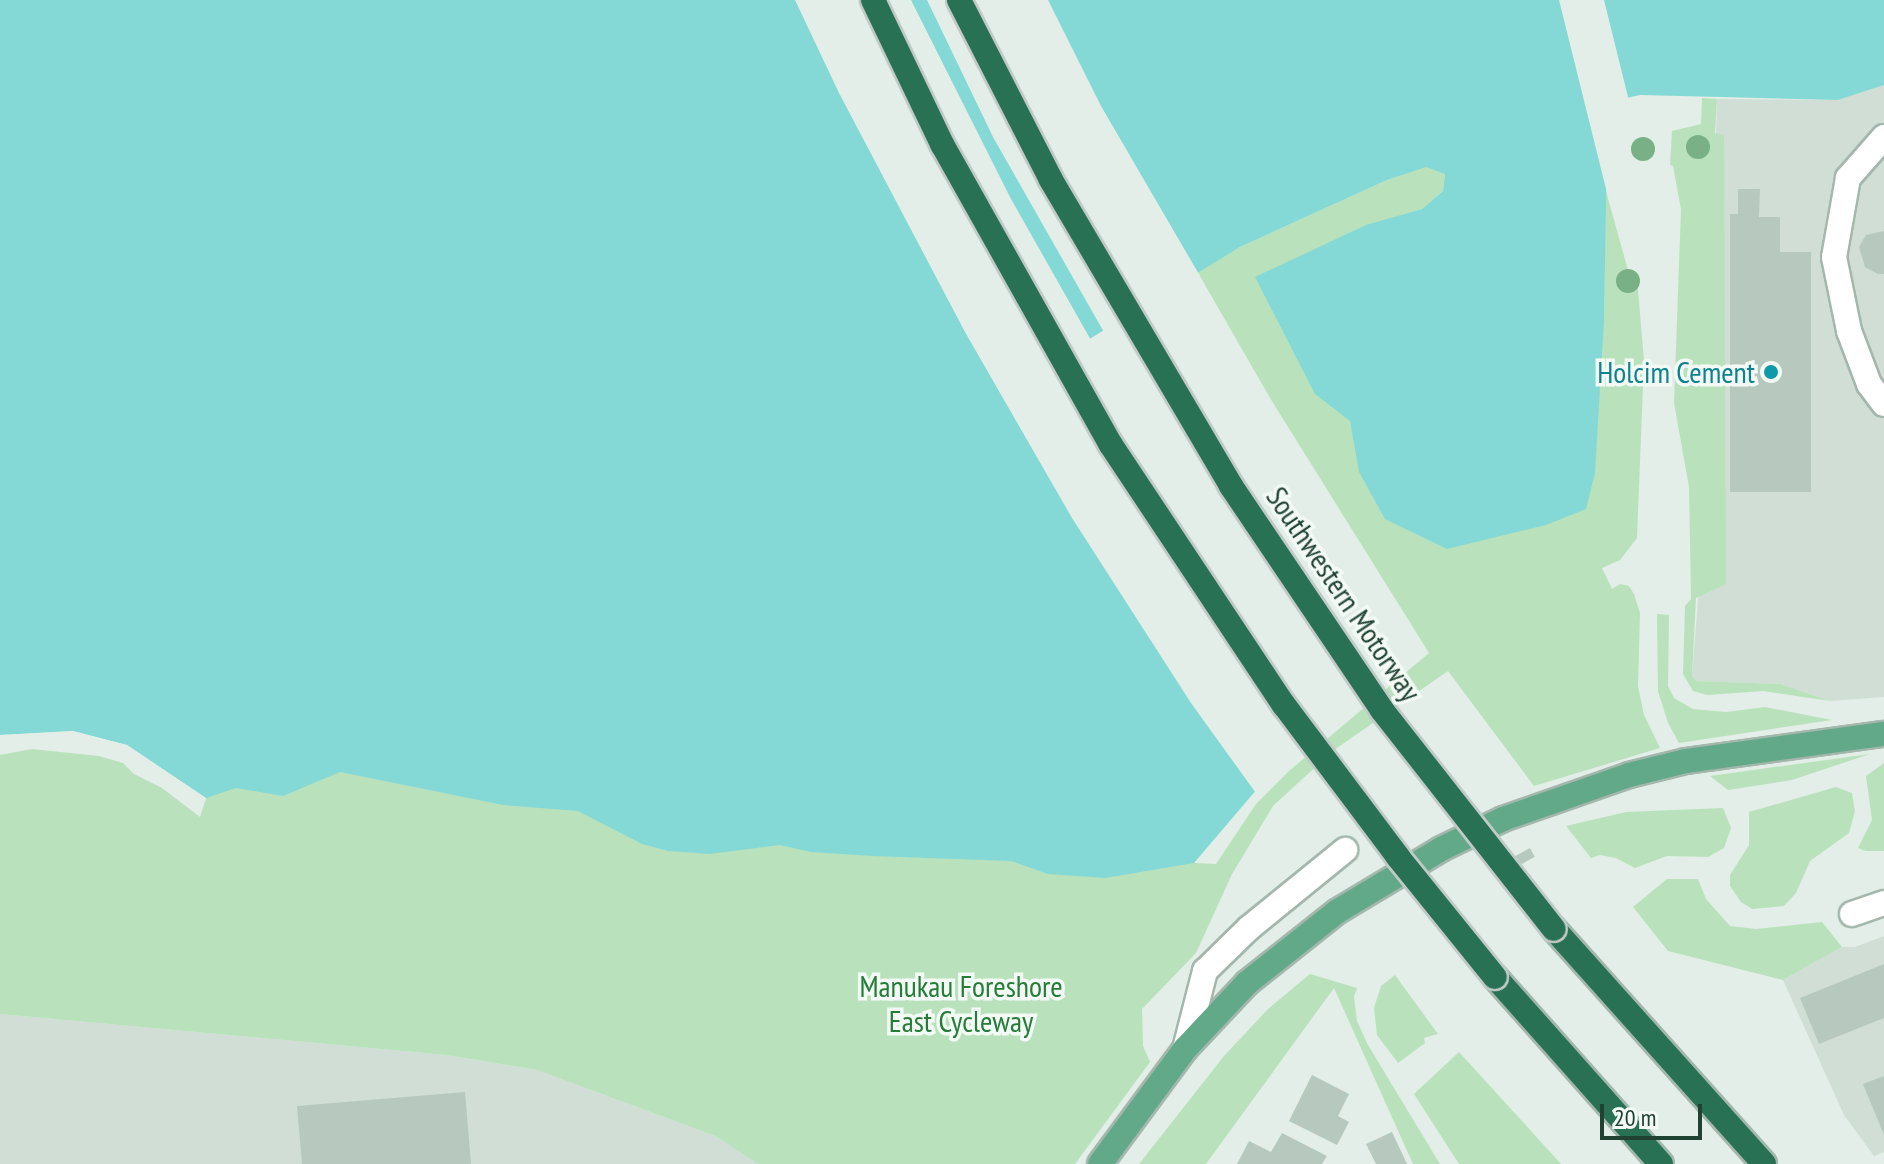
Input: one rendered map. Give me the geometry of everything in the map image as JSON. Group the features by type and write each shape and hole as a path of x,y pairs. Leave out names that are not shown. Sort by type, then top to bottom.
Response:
{"highway":[{"path":"873,0 942,144 1111,445 1284,705 1398,857 1495,977 1661,1164"},
{"name":"Southwestern Motorway","path":"959,0 1051,180 1231,486 1382,710 1554,929 1764,1164"},
{"path":"1564,1056 1638,1164"}],"main road":[{"path":"1100,1164 1185,1049 1247,983 1338,911 1441,849 1503,819 1629,775 1686,761 1884,734"}],"lane":[{"path":"1884,137 1848,178 1834,257 1849,331 1869,384 1884,404"},
{"path":"1185,1049 1205,971 1249,928 1345,850"},
{"path":"1852,914 1884,903"}],"shaded area":[{"path":"1884,85 1884,697 1830,701 1781,684 1697,681 1692,676 1706,501 1717,99 1838,100"},
{"path":"1884,936 1884,1152 1874,1156 1844,1115 1783,980 1842,947 1855,947"},
{"path":"0,1014 446,1055 537,1070 715,1136 758,1164 0,1164"}],"green space":[{"path":"1702,98 1717,99 1715,133 1724,135 1726,584 1696,598 1692,676 1697,681 1781,684 1830,701 1763,691 1707,695 1693,691 1683,674 1685,606 1691,599 1689,487 1674,403 1681,209 1673,166 1670,165 1672,131 1701,124"},
{"name":"Manukau Foreshore East Cycleway","path":"0,122 1162,822 1195,863 1216,864 1256,804 1289,771 1429,653 1270,398 1197,271 1240,247 1387,180 1426,166 1445,174 1443,191 1422,209 1376,223 1604,321 1606,191 1631,281 1637,278 1644,361 1637,538 1620,560 1602,568 1612,589 1620,584 1629,586 1634,594 1640,613 1638,686 1644,715 1660,748 1534,786 1448,671 1334,750 1273,806 1232,874 1196,953 1142,1009 1143,1046 1150,1062 1075,1164 758,1164 715,1136 537,1070 446,1055 0,1014 0,755 32,749 99,756 123,763 134,774 162,788 200,817 206,798 127,745 73,731 0,735"},
{"path":"1657,614 1669,615 1668,686 1674,698 1693,709 1726,712 1765,707 1832,720 1679,743 1668,723 1658,691"},
{"path":"1870,754 1792,780 1728,790 1710,776"},
{"path":"1884,763 1884,851 1866,851 1858,848 1872,820 1866,776"},
{"path":"1836,787 1852,793 1855,811 1849,833 1810,861 1796,893 1784,906 1752,909 1741,902 1730,886 1730,875 1749,845 1749,812"},
{"path":"1723,808 1731,828 1724,848 1708,857 1667,856 1635,868 1616,858 1600,855 1591,858 1566,826 1626,812"},
{"path":"1667,879 1698,879 1706,899 1730,926 1756,929 1822,922 1842,947 1783,980 1668,951 1633,907"},
{"path":"1310,974 1357,988 1354,997 1357,1021 1368,1045 1440,1164 1413,1164 1334,988 1206,1164 1139,1164 1224,1056 1268,1009"},
{"path":"1395,975 1438,1034 1424,1038 1425,1043 1398,1063 1377,1035 1374,1008 1381,986"},
{"path":"1459,1052 1561,1164 1459,1164 1414,1094"}],"water":[{"path":"0,0 1884,0 1884,85 1838,100 1640,95 1608,102 1604,321 1595,473 1586,509 1546,525 1447,549 1385,519 1359,472 1350,421 1315,394 1255,277 1366,225 1422,209 1443,191 1445,174 1426,167 1387,180 1240,247 1047,365 1287,754 1194,863 1105,878 1048,874 1011,861 811,852 780,845 710,854 668,851 642,844 578,811 503,805 340,772 283,796 236,788 206,798 127,745 73,731 0,735"}],"pier":[{"path":"795,0 911,0 1011,199 1092,342 1052,367 1291,753 1258,796 1191,703 1072,518 965,332 839,93"},
{"path":"927,0 1048,0 1101,106 1200,276 1105,334 993,137"},
{"path":"1559,0 1604,0 1629,101 1612,105 1610,205"},
{"path":"73,731 127,745 206,798 205,802 125,749 72,735 0,739 0,735"}],"building":[{"name":"Holcim Cement","path":"1738,189 1760,189 1759,217 1780,217 1780,252 1811,252 1811,492 1730,492 1730,214 1738,214"},
{"path":"1884,231 1884,274 1878,274 1865,267 1859,247 1866,235"},
{"path":"1530,848 1535,857 1511,870 1506,861"},
{"path":"1884,964 1884,1018 1819,1044 1800,998"},
{"path":"1312,1075 1349,1094 1338,1116 1349,1122 1337,1145 1289,1121"},
{"path":"1884,1076 1884,1135 1863,1084"},
{"path":"465,1092 471,1164 302,1164 297,1106"},
{"path":"1392,1132 1407,1164 1376,1164 1366,1144"},
{"path":"1282,1133 1327,1156 1322,1164 1237,1164 1249,1141 1271,1152"}],"place":[{"name":"Holcim Cement","path":"1771,372"}]}
